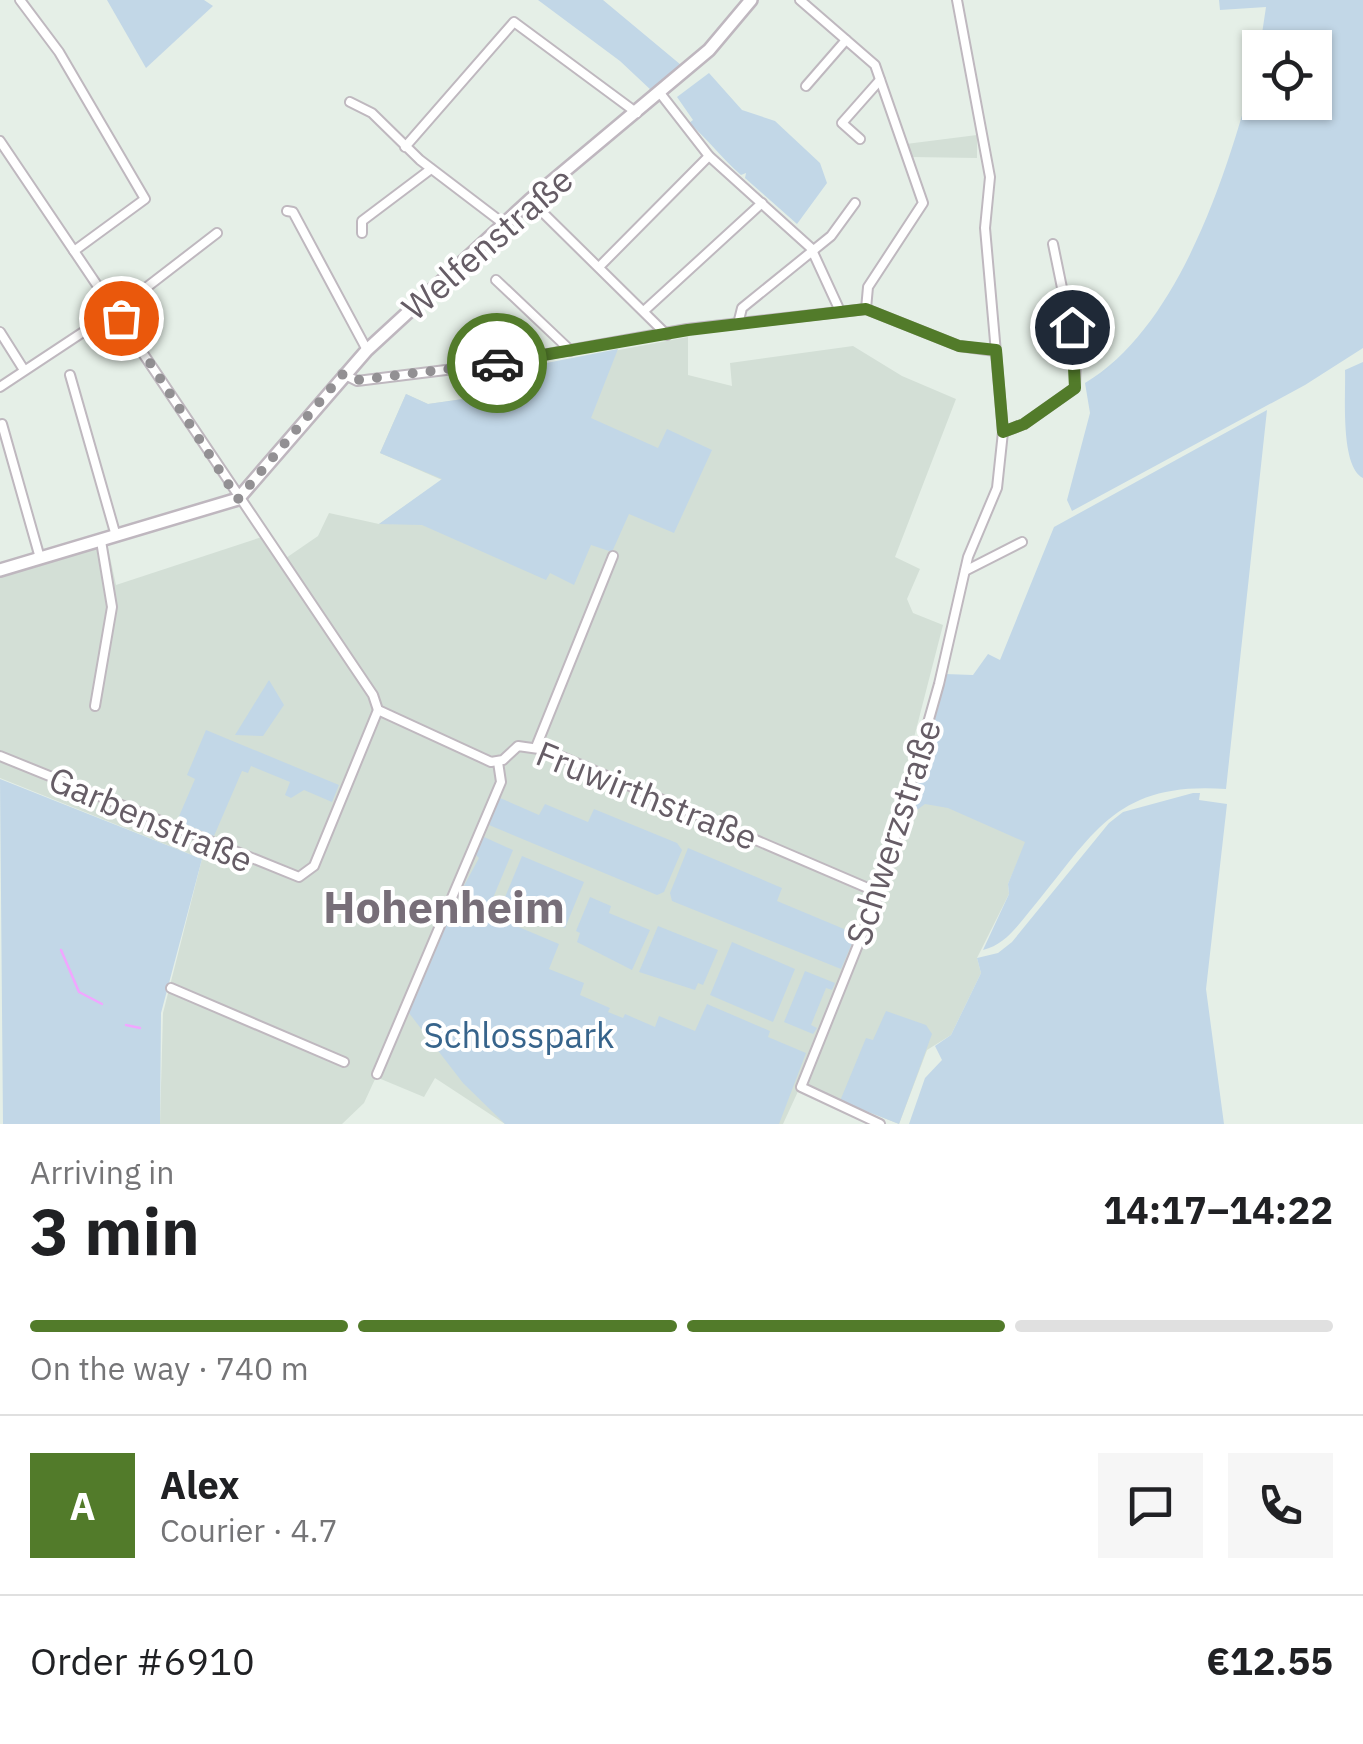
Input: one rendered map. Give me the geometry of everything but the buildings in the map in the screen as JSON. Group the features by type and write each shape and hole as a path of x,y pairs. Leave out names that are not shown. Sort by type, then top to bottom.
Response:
{"street":[{"path":"20,0 58,52 145,200 74,251"},
{"name":"Welfenstraße","path":"236,496 367,350 530,200 709,50 751,0"},
{"path":"800,0 875,65 922,202 868,288 866,309"},
{"name":"Schwerzstraße","path":"880,1124 800,1086 877,892 919,760 965,570 997,488 1003,432 985,228 990,177 956,0"},
{"path":"814,10 822,1"},
{"path":"405,146 514,22 637,112"},
{"path":"806,86 846,40"},
{"path":"860,138 842,123 880,80"},
{"path":"660,93 708,156 811,248 840,311"},
{"path":"350,102 368,110 431,169 504,224"},
{"path":"0,141 373,695 378,710"},
{"path":"601,265 708,156"},
{"path":"362,232 362,221 431,169"},
{"path":"530,200 601,265 668,336"},
{"path":"645,310 762,203"},
{"path":"738,324 742,308 811,248 831,236 855,204"},
{"path":"287,211 292,212 367,350"},
{"path":"0,387 217,234"},
{"path":"1003,432 1024,424 1075,388 1076,356 1053,244"},
{"path":"496,280 571,351"},
{"path":"343,374 358,380 866,309 959,346 996,350"},
{"path":"0,332 24,370"},
{"path":"70,375 116,536"},
{"path":"2,424 40,558"},
{"path":"0,570 236,496"},
{"path":"94,706 112,607 101,541"},
{"path":"965,570 1022,542"},
{"path":"536,747 613,556"},
{"name":"Fruwirthstraße","path":"378,710 428,736 498,762 518,746 536,747 877,892"},
{"name":"Garbenstraße","path":"0,756 277,872 304,876 323,846 378,710"},
{"path":"377,1074 501,782 498,762"},
{"path":"171,988 344,1062"}],"shaded area":[{"path":"977,135 977,158 911,157 906,144"},
{"path":"688,337 688,375 732,386 730,363 853,346 902,376 956,399 895,557 920,569 907,599 913,613 943,625 900,792 930,793 1030,833 1008,884 1009,894 977,958 981,973 951,1035 927,1050 899,1124 807,1086 800,1087 783,1124 505,1124 435,1078 424,1097 376,1077 364,1103 342,1124 160,1124 163,1013 202,859 0,778 0,572 107,543 116,585 265,536 286,558 318,536 329,513 379,524 442,480 380,453 406,394 428,404 484,396 485,375"}],"green space":[{"path":"107,0 204,0 213,6 146,68"},
{"path":"538,0 603,0 681,65 652,91 620,61"},
{"path":"1219,0 1363,0 1363,348 1305,385 1072,511 1067,500 1090,413 1085,383 1120,356 1177,280 1219,186 1242,113 1242,120 1332,120 1332,30 1263,30 1266,7 1220,10"},
{"path":"709,73 742,110 775,121 820,163 827,183 797,224 689,123 693,120 677,97"},
{"path":"618,349 591,418 658,448 667,429 712,450 674,533 629,514 612,552 591,545 574,585 550,573 546,580 422,525 379,524 442,479 380,453 406,394 428,404 484,396 485,375"},
{"path":"1363,362 1363,478 1356,471 1347,445 1345,370"},
{"path":"1267,410 1226,789 1188,789 1157,794 1131,804 1090,838 1009,935 983,950 1009,894 1008,884 1025,842 948,808 925,804 906,818 945,674 973,675 988,654 1000,660 1054,527"},
{"path":"269,680 284,705 263,736 235,735"},
{"path":"206,730 339,785 332,802 304,790 291,798 285,795 290,782 251,766 248,773 242,771 214,836 177,821 195,779 187,775"},
{"path":"0,779 202,859 161,1013 160,1124 3,1124"},
{"path":"1200,793 1199,800 1227,804 1206,989 1224,1124 909,1124 925,1078 942,1060 935,1046 951,1035 981,973 977,958 998,953 1012,942 1109,823 1123,812"},
{"path":"500,798 539,815 545,804 588,822 594,809 677,843 682,850 664,892 657,895 489,825"},
{"path":"484,837 513,850 488,910 458,897 479,858 476,855"},
{"path":"688,848 782,888 777,901 856,934 841,969 672,901 670,893"},
{"path":"522,856 584,882 565,928 503,902"},
{"path":"590,897 611,906 609,913 650,930 632,970 577,942 580,933 576,931"},
{"name":"Schlosspark","path":"454,907 494,923 497,918 559,944 549,969 584,983 580,995 610,1008 608,1012 623,1018 625,1014 655,1027 659,1016 695,1031 707,1004 770,1031 768,1037 806,1053 779,1124 505,1124 463,1083 409,1013"},
{"path":"658,926 718,950 703,985 698,983 695,990 639,972"},
{"path":"732,942 795,969 773,1022 710,995"},
{"path":"805,971 835,983 832,990 826,988 811,1025 817,1028 813,1034 784,1022"},
{"path":"886,1011 926,1025 932,1034 899,1124 840,1101 866,1038 873,1040"}],"waterway":[{"path":"61,950 79,992 102,1004"},
{"path":"126,1025 140,1028"}],"way so far":[{"path":"121,318 238,499 343,374 358,380 497,363"}],"district":[{"name":"Hohenheim","path":"444,906"}],"route":[{"path":"497,363 688,330 866,309 959,346 996,350 1003,432 1009,432 1075,388 1072,327"}]}
